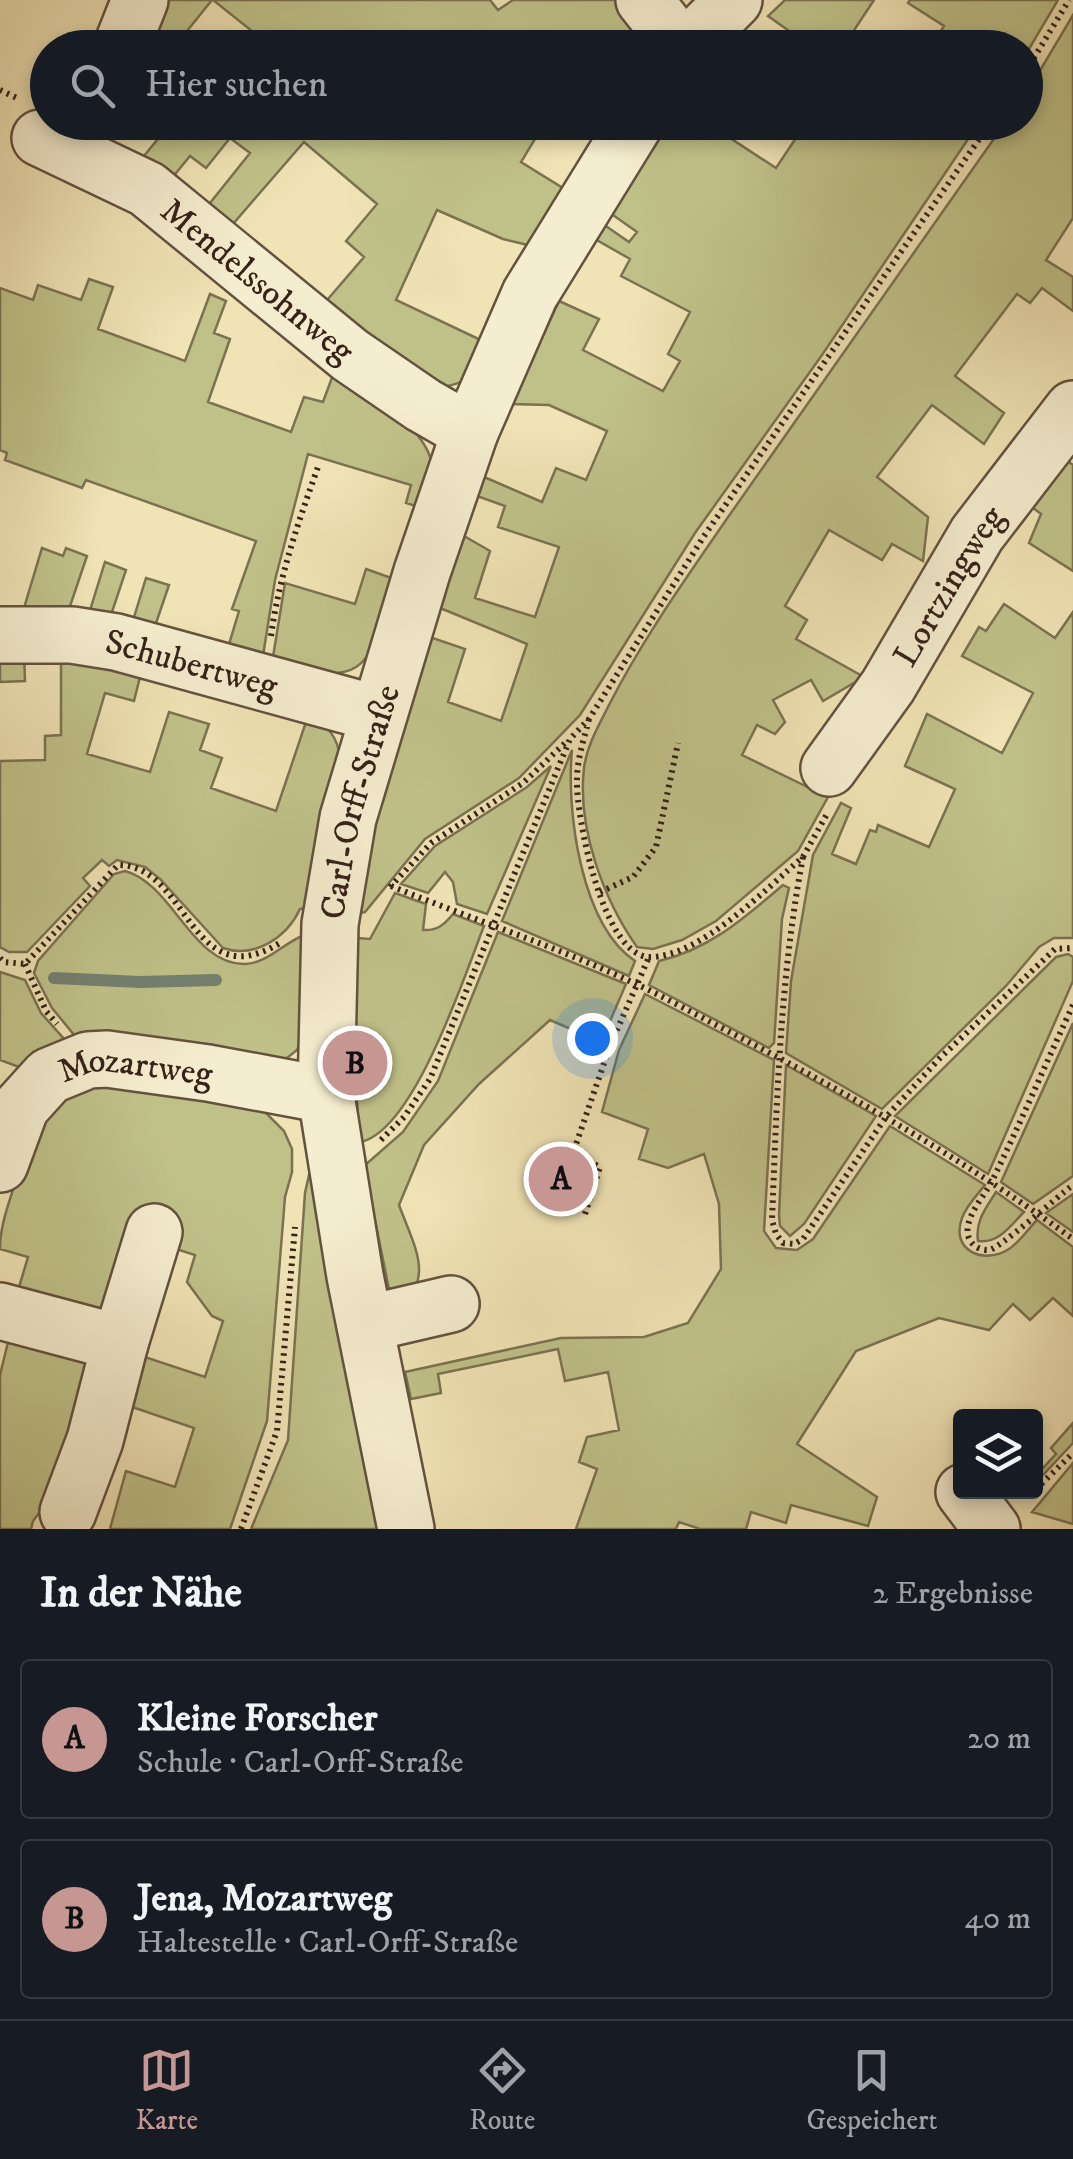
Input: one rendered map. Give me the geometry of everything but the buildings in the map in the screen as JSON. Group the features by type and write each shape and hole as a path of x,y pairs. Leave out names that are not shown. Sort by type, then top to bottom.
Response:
{"street":[{"path":"128,30 140,0"},
{"path":"644,0 669,30"},
{"path":"703,30 734,0"},
{"name":"Mendelssohnweg","path":"73,140 147,189 350,354 470,432"},
{"name":"Carl-Orff-Straße","path":"406,1529 365,1324 326,1096 330,924 348,818 470,432 530,294 625,140"},
{"name":"Lortzingweg","path":"829,768 888,686 977,534 1073,409"},
{"name":"Schubertweg","path":"0,635 72,635 116,642 378,714"},
{"name":"Mozartweg","path":"0,1164 20,1107 49,1076 88,1060 107,1059 208,1073 326,1096"},
{"path":"68,1512 94,1440 154,1232"},
{"path":"365,1324 451,1304"},
{"path":"0,1310 120,1343"},
{"path":"969,1499 992,1529"}],"path":[{"path":"1043,43 1069,0"},
{"path":"381,901 431,843 522,782 590,719 704,536 979,140"},
{"path":"264,682 277,596 318,468"},
{"path":"590,719 576,785 581,829 600,892 624,942 634,952 649,957 686,948 728,922 804,857 786,956 779,1058 772,1220 783,1243 794,1244 803,1238 886,1117 939,1059 1054,949 1073,948"},
{"path":"377,1144 404,1117 430,1079 570,739"},
{"path":"600,892 633,876 656,847 678,742"},
{"path":"26,964 118,865 136,868 156,882 210,945 224,954 242,958 264,953 293,934"},
{"path":"392,886 637,984 886,1117 1073,1239"},
{"path":"584,1214 600,1167 573,1153 610,1046 649,957"},
{"path":"0,958 26,964"},
{"path":"26,964 46,1010 88,1060"},
{"path":"1073,1005 968,1224 967,1237 982,1250 1000,1246 1036,1212 1073,1186"},
{"path":"241,1529 277,1431 296,1208"},
{"path":"1043,1481 1073,1453"}],"green space":[{"path":"162,0 212,0 188,30 151,30"},
{"path":"213,0 490,0 498,10 513,0 616,0 635,30 251,30"},
{"path":"785,0 874,0 854,30 788,30 768,16"},
{"path":"1058,0 1040,30 942,30 944,26 908,3"},
{"path":"1073,15 1073,218 1046,260 1073,277 1073,311 1042,288 1030,303 1017,294 955,376 1004,413 984,444 932,405 877,477 928,517 923,561 892,544 882,560 829,530 785,606 807,620 796,639 864,677 823,701 811,680 773,700 785,722 775,734 757,725 742,755 828,797 798,851 716,921 682,940 653,949 637,947 603,885 589,838 584,768 594,735 635,657 680,588 993,140 1043,140 1043,65"},
{"path":"157,140 228,140 206,168 190,156 167,184 139,162"},
{"path":"233,140 534,140 521,162 566,190 532,246 503,239 437,210 396,300 487,343 471,375 437,388 322,306 364,257 346,241 377,204 304,142 226,232 202,213 250,153"},
{"path":"659,140 733,140 776,168 795,140 967,140 695,533 580,715 519,778 425,839 365,912 360,913 375,825 430,637 465,649 448,702 501,721 527,644 440,608 464,536 490,551 475,598 535,617 559,547 498,527 505,506 477,496 484,477 542,502 556,468 586,480 607,431 549,405 511,404 559,301 599,319 583,350 663,391 680,361 668,354 690,312 621,276 630,259 595,239 603,224 629,242 637,232 610,213"},
{"path":"89,279 113,287 98,329 185,361 210,294 226,301 214,333 230,339 208,402 291,432 304,397 323,402 337,364 395,411 429,455 432,474 422,508 406,503 411,485 308,454 275,580 262,662 227,651 239,611 232,609 256,541 86,480 82,488 5,460 7,453 0,450 0,288 33,300 38,285 81,300"},
{"path":"1060,455 1073,465 1073,571 1029,543 1041,514 1024,501"},
{"path":"42,548 63,556 66,548 87,556 66,618 21,618"},
{"path":"105,562 126,570 108,624 87,620"},
{"path":"366,569 397,580 379,633 360,664 347,671 329,673 272,663 285,583 355,604"},
{"path":"146,578 169,585 153,632 131,627"},
{"path":"1004,604 1055,638 1073,612 1073,938 1054,938 1039,947 1006,986 882,1109 786,1053 791,981 813,855 841,803 851,808 832,854 856,864 870,830 876,832 878,825 929,847 955,789 905,766 927,714 1002,753 1033,693 962,656 979,627 986,631"},
{"path":"0,652 24,652 25,681 0,682"},
{"path":"61,653 142,669 134,701 105,693 87,754 150,772 169,712 209,724 200,750 222,758 211,788 276,811 309,713 331,733 340,759 310,907 300,909 278,937 258,948 223,948 145,867 117,860 109,866 102,860 83,878 90,886 27,952 9,952 0,947 0,761 45,760 45,736 61,735"},
{"path":"572,750 572,804 581,865 602,921 617,944 635,961 629,976 502,921"},
{"path":"551,766 487,914 457,904 453,882 445,872 428,893 401,884 435,846 527,787"},
{"path":"125,871 157,891 196,938 227,961 254,963 307,934 303,1036 297,1050 282,1062 84,1047 52,1008 34,973 38,961 114,874"},
{"path":"783,885 789,888 782,919 774,1043 769,1048 649,985 659,961 710,940"},
{"path":"395,893 426,904 423,930 440,926 453,914 484,926 451,1013 418,1082 380,1132 360,1142 354,1040 358,938 370,939"},
{"path":"498,932 626,984 601,1042 550,1020 479,1084 424,1145 399,1205 416,1250 419,1276 407,1301 394,1314 364,1166 403,1132 438,1081"},
{"path":"1056,957 1073,957 1073,981 988,1174 895,1116"},
{"path":"0,972 25,980 41,1013 73,1049 32,1072 0,1060"},
{"path":"645,994 774,1060 764,1231 776,1248 797,1250 813,1239 890,1126 985,1185 962,1218 961,1239 972,1252 999,1254 1037,1220 1073,1247 1073,1316 1053,1298 1030,1320 1013,1304 989,1330 939,1318 856,1351 797,1444 877,1497 868,1526 791,1505 786,1523 751,1512 746,1529 700,1529 679,1522 676,1529 576,1529 597,1469 579,1462 587,1437 619,1430 608,1372 565,1381 558,1349 438,1374 441,1393 411,1399 405,1372 561,1338 644,1337 688,1323 721,1269 719,1204 704,1154 668,1168 639,1159 648,1129 602,1112 619,1050"},
{"path":"1073,1023 1073,1176 1033,1204 1001,1182"},
{"path":"786,1065 876,1116 804,1224 790,1236 780,1226 779,1215"},
{"path":"114,1083 262,1109 284,1131 292,1149 267,1421 230,1529 110,1529 126,1471 175,1487 194,1428 129,1406 142,1356 205,1377 223,1321 212,1316 187,1282 195,1255 167,1246 120,1315 14,1304 28,1257 0,1249 0,1240 5,1214 37,1124 58,1101 72,1093"},
{"path":"309,1175 317,1175 385,1529 251,1529 288,1440"},
{"path":"996,1192 1024,1212 998,1237 978,1241 980,1221"},
{"path":"1073,1194 1073,1232 1046,1213"},
{"path":"9,1338 87,1361 76,1464 31,1529 0,1529 0,1375"},
{"path":"1073,1423 1073,1443 1043,1475 1043,1468 1056,1454 1051,1448"},
{"path":"1073,1463 1073,1524 1032,1512"}],"waterway":[{"path":"54,978 216,980"}],"place":[{"name":"Jena, Mozartweg","path":"355,1063"},
{"name":"Kleine Forscher","path":"561,1179"}]}
